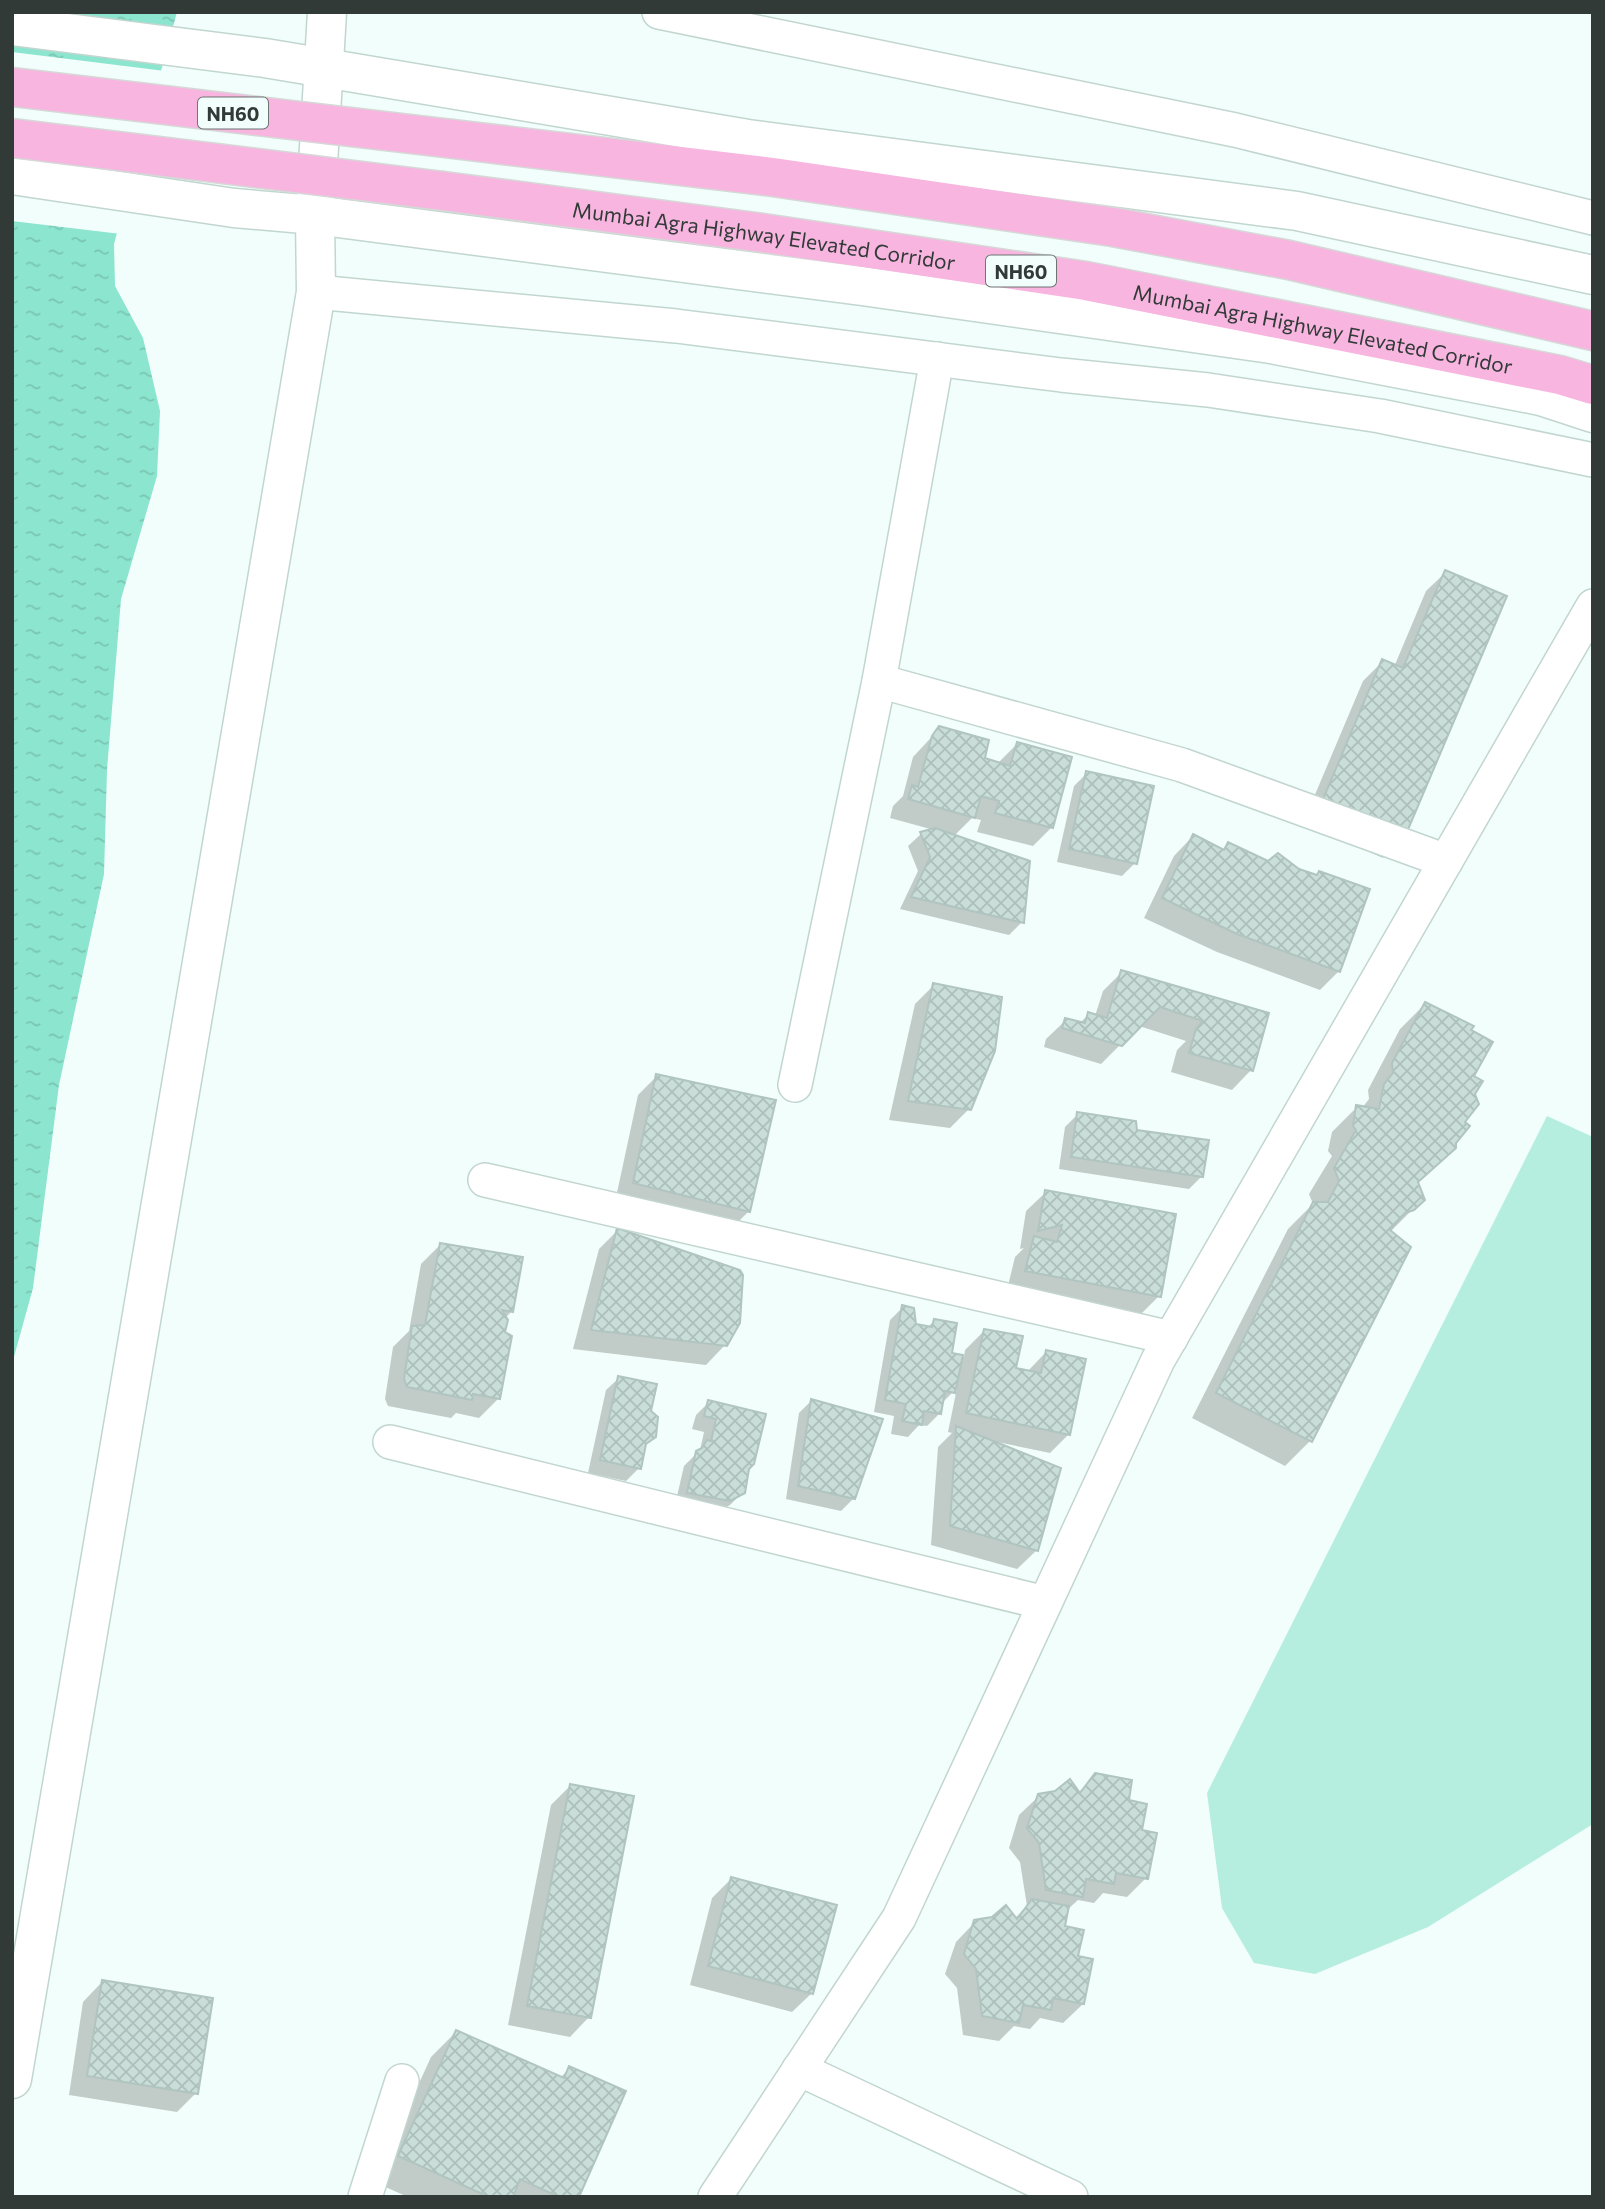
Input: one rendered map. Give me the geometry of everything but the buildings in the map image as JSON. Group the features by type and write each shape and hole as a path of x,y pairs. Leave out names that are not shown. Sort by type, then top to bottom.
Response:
{"highway":[{"name":"NH60","path":"12,88 759,175 1113,227 1289,260 1593,331"},
{"name":"Mumbai Agra Highway Elevated Corridor","path":"12,138 763,233 1072,279 1546,372 1593,385"}],"street":[{"path":"12,2079 316,292 315,215 327,12"},
{"path":"659,12 1235,130 1593,218"},
{"path":"12,26 324,67 748,139 1297,211 1593,275"},
{"path":"12,176 234,208 315,215 848,284 1271,344 1541,396 1593,413"},
{"path":"316,292 676,326 1061,375 1208,390 1380,416 1593,460"},
{"path":"795,1085 879,681 937,359"},
{"path":"715,2197 900,1918 1158,1360 1593,606"},
{"path":"879,681 1182,765 1446,861"},
{"path":"485,1180 1171,1338"},
{"path":"390,1442 1045,1604"},
{"path":"799,2069 1071,2197"},
{"path":"365,2197 402,2081"}],"shaded area":[{"path":"1547,1116 1593,1137 1593,1824 1428,1927 1315,1974 1254,1963 1222,1908 1207,1793"}],"water":[{"path":"12,12 177,12 114,244 115,286 143,338 160,411 157,476 121,599 107,770 104,874 59,1085 33,1288 12,1364"}],"pier":[{"path":"12,52 165,71 121,234 12,221"}]}
